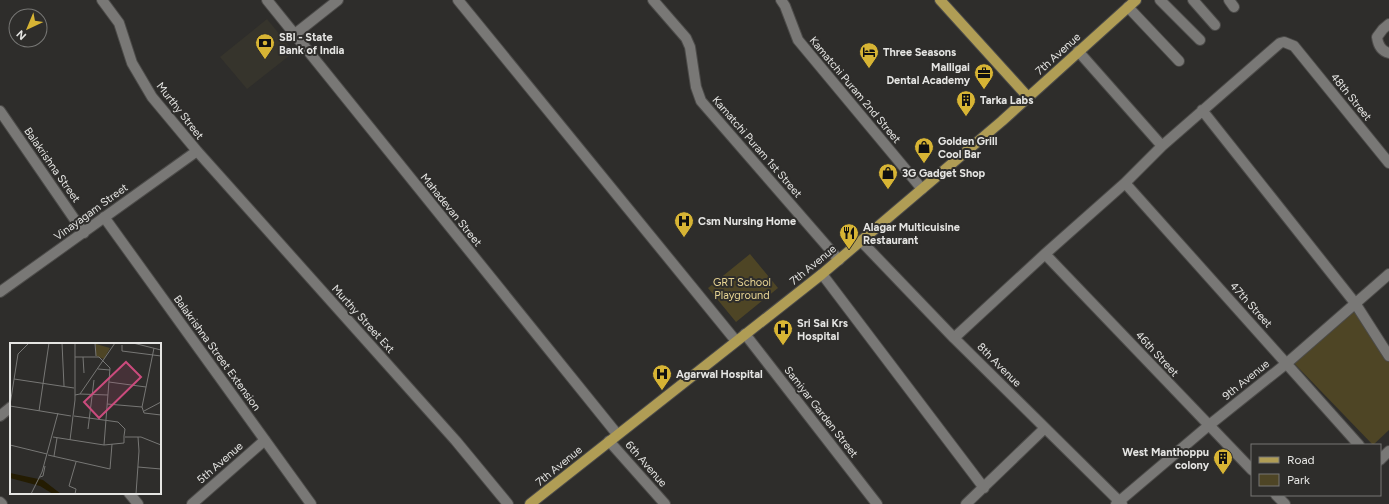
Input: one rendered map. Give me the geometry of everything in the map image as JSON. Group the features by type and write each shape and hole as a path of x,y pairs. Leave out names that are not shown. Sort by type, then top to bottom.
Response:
{"main road":[{"path":"940,0 1028,97"},
{"name":"7th Avenue","path":"530,504 839,260 1028,97 1136,0"}],"street":[{"name":"Murthy Street","path":"102,0 119,23 132,63 152,97 197,151"},
{"name":"Mahadevan Street","path":"267,0 613,438"},
{"path":"294,34 338,0"},
{"path":"458,0 736,341"},
{"name":"Kamatchi Puram 1st Street","path":"653,0 686,38 690,48 696,87 701,101 839,260"},
{"name":"Kamatchi Puram 2nd Street","path":"781,0 785,6 798,40 922,189"},
{"path":"1160,0 1200,40"},
{"path":"1193,0 1215,25"},
{"path":"1128,7 1179,61"},
{"path":"1389,24 1383,28 1377,37 1378,45 1389,53"},
{"name":"48th Street","path":"1202,110 1280,43 1284,42 1294,46 1389,163"},
{"path":"1078,51 1162,146"},
{"path":"954,338 1125,183 1162,146 1202,110 1355,303 1389,356"},
{"name":"Balakrishna Street","path":"0,111 84,233"},
{"name":"Vinayagam Street","path":"0,292 197,151"},
{"name":"Murthy Street Ext","path":"197,151 456,441 508,504"},
{"name":"47th Street","path":"1125,183 1358,444"},
{"name":"Balakrishna Street Extension","path":"104,217 311,504"},
{"name":"8th Avenue","path":"861,241 954,338 1119,503"},
{"name":"46th Street","path":"1045,254 1208,426 1251,469"},
{"path":"822,274 984,488"},
{"name":"9th Avenue","path":"1119,503 1208,426 1287,363 1389,274"},
{"name":"Samiyar Garden Street","path":"745,334 877,504"},
{"path":"0,416 10,408"},
{"path":"966,504 1045,428"},
{"name":"6th Avenue","path":"613,438 665,504"},
{"name":"5th Avenue","path":"192,504 264,440"},
{"path":"1381,459 1389,451"},
{"path":"130,494 138,504"},
{"path":"1277,496 1285,504"}],"shaded area":[{"path":"267,19 294,52 247,89 220,57"}],"green space":[{"name":"GRT School Playground","path":"750,254 778,288 736,322 708,288"},
{"path":"1352,308 1389,355 1389,430 1374,444 1372,444 1290,359"}],"place":[{"name":"SBI - State Bank of India","path":"265,60"},
{"name":"Three Seasons","path":"869,69"},
{"name":"Malligai Dental Academy","path":"984,90"},
{"name":"Tarka Labs","path":"966,117"},
{"name":"Golden Grill Cool Bar","path":"924,164"},
{"name":"3G Gadget Shop","path":"888,190"},
{"name":"Csm Nursing Home","path":"684,238"},
{"name":"Alagar Multicuisine Restaurant","path":"849,250"},
{"name":"Sri Sai Krs Hospital","path":"783,346"},
{"name":"Agarwal Hospital","path":"662,391"},
{"name":"West Manthoppu colony","path":"1223,475"}]}
